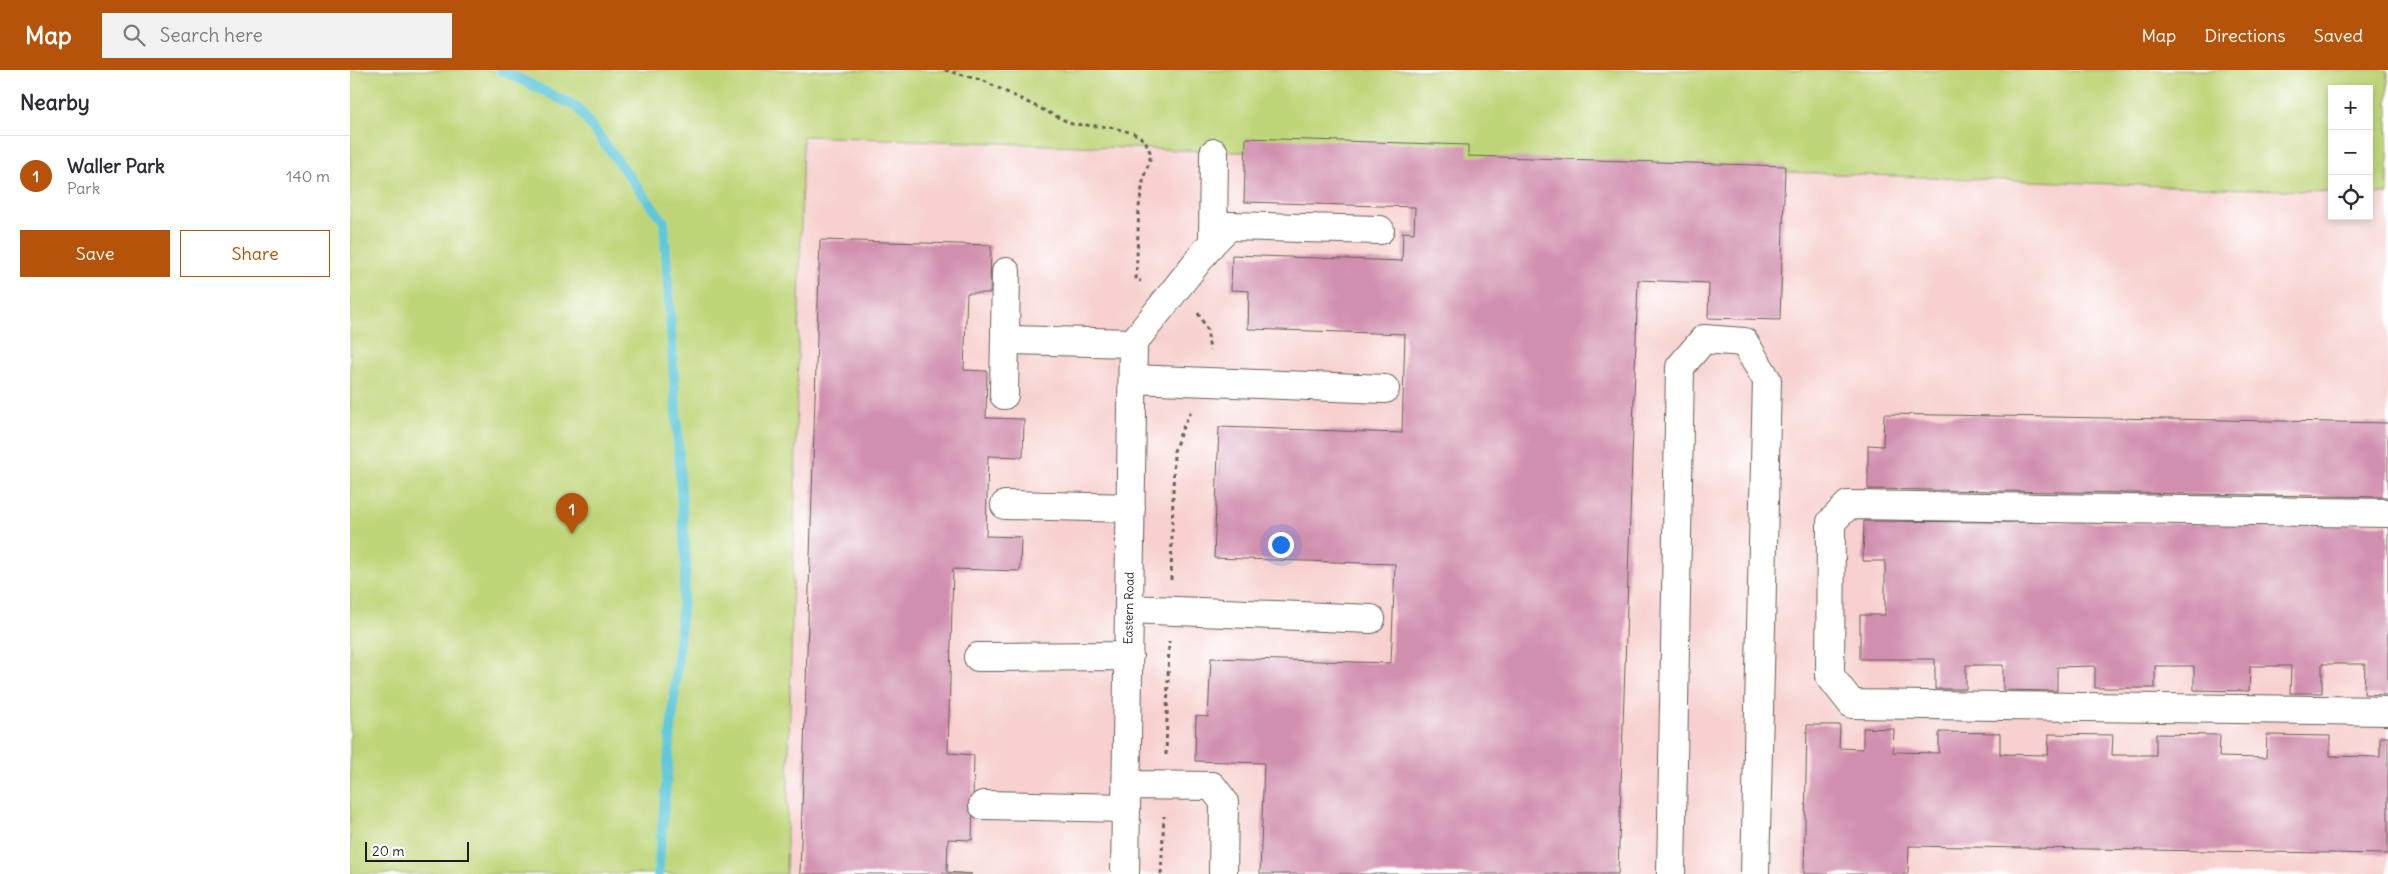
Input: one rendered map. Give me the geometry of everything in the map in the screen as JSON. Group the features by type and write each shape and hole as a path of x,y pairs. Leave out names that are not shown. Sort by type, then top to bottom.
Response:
{"street":[{"path":"1213,242 1214,153"},
{"path":"1005,340 1133,343 1213,242 1229,226 1380,230"},
{"path":"1004,396 1006,272"},
{"path":"1671,874 1680,367 1704,340 1744,342 1767,380 1755,874"},
{"name":"Eastern Road","path":"1125,874 1133,343"},
{"path":"1133,379 1385,389"},
{"path":"1004,505 1131,508"},
{"path":"2388,513 1848,505 1831,522 1830,676 1852,704 2388,711"},
{"path":"1129,609 1371,619"},
{"path":"978,656 1129,656"},
{"path":"983,805 1126,796 1165,785 1212,786 1224,802 1223,874"}],"path":[{"path":"945,70 984,81 1072,124 1110,127 1133,133 1145,140 1150,152 1150,160 1144,176 1139,207 1136,280 1149,281 1173,293 1197,312 1207,329 1212,360 1207,382 1182,429 1174,451 1161,874"}],"shaded area":[{"path":"803,135 2328,192 2328,220 2373,220 2373,193 2388,194 2388,874 786,874"}],"green space":[{"path":"350,70 2388,70 2388,194 2373,193 2373,85 2328,85 2328,192 803,136 786,874 350,874"}],"building":[{"path":"1246,138 1468,145 1468,156 1785,166 1780,320 1708,318 1709,283 1638,280 1618,874 1260,874 1264,763 1195,761 1196,716 1208,717 1211,658 1391,663 1395,564 1214,558 1219,427 1402,433 1405,334 1248,329 1249,291 1231,290 1232,255 1402,261 1403,232 1414,233 1415,207 1244,202"},
{"path":"820,240 991,245 990,293 967,293 964,370 987,371 986,418 1024,419 1023,457 988,456 986,536 1021,537 1020,571 953,569 948,753 974,755 972,840 948,839 947,872 972,874 800,874"},
{"path":"1884,414 2388,423 2388,497 1868,489 1868,445 1883,446"},
{"path":"1864,521 2388,525 2388,695 2364,694 2365,664 2322,664 2322,693 2290,693 2291,666 2250,666 2249,691 2194,690 2194,666 2155,666 2155,688 2095,688 2095,666 2057,667 2057,691 2003,690 2003,665 1966,665 1966,689 1935,689 1935,659 1860,659 1860,615 1885,615 1885,561 1863,561"},
{"path":"1807,725 1840,725 1839,748 1863,749 1863,728 1894,729 1893,752 1939,753 1939,732 2000,733 2000,754 2048,755 2049,734 2113,735 2112,755 2156,755 2156,734 2220,735 2219,757 2266,758 2267,735 2330,736 2330,756 2380,757 2380,737 2388,737 2388,854 1909,846 1908,874 1804,874"}],"waterway":[{"path":"501,70 577,107 664,222 686,566 658,874"}],"place":[{"name":"Waller Park","path":"572,534"}]}
